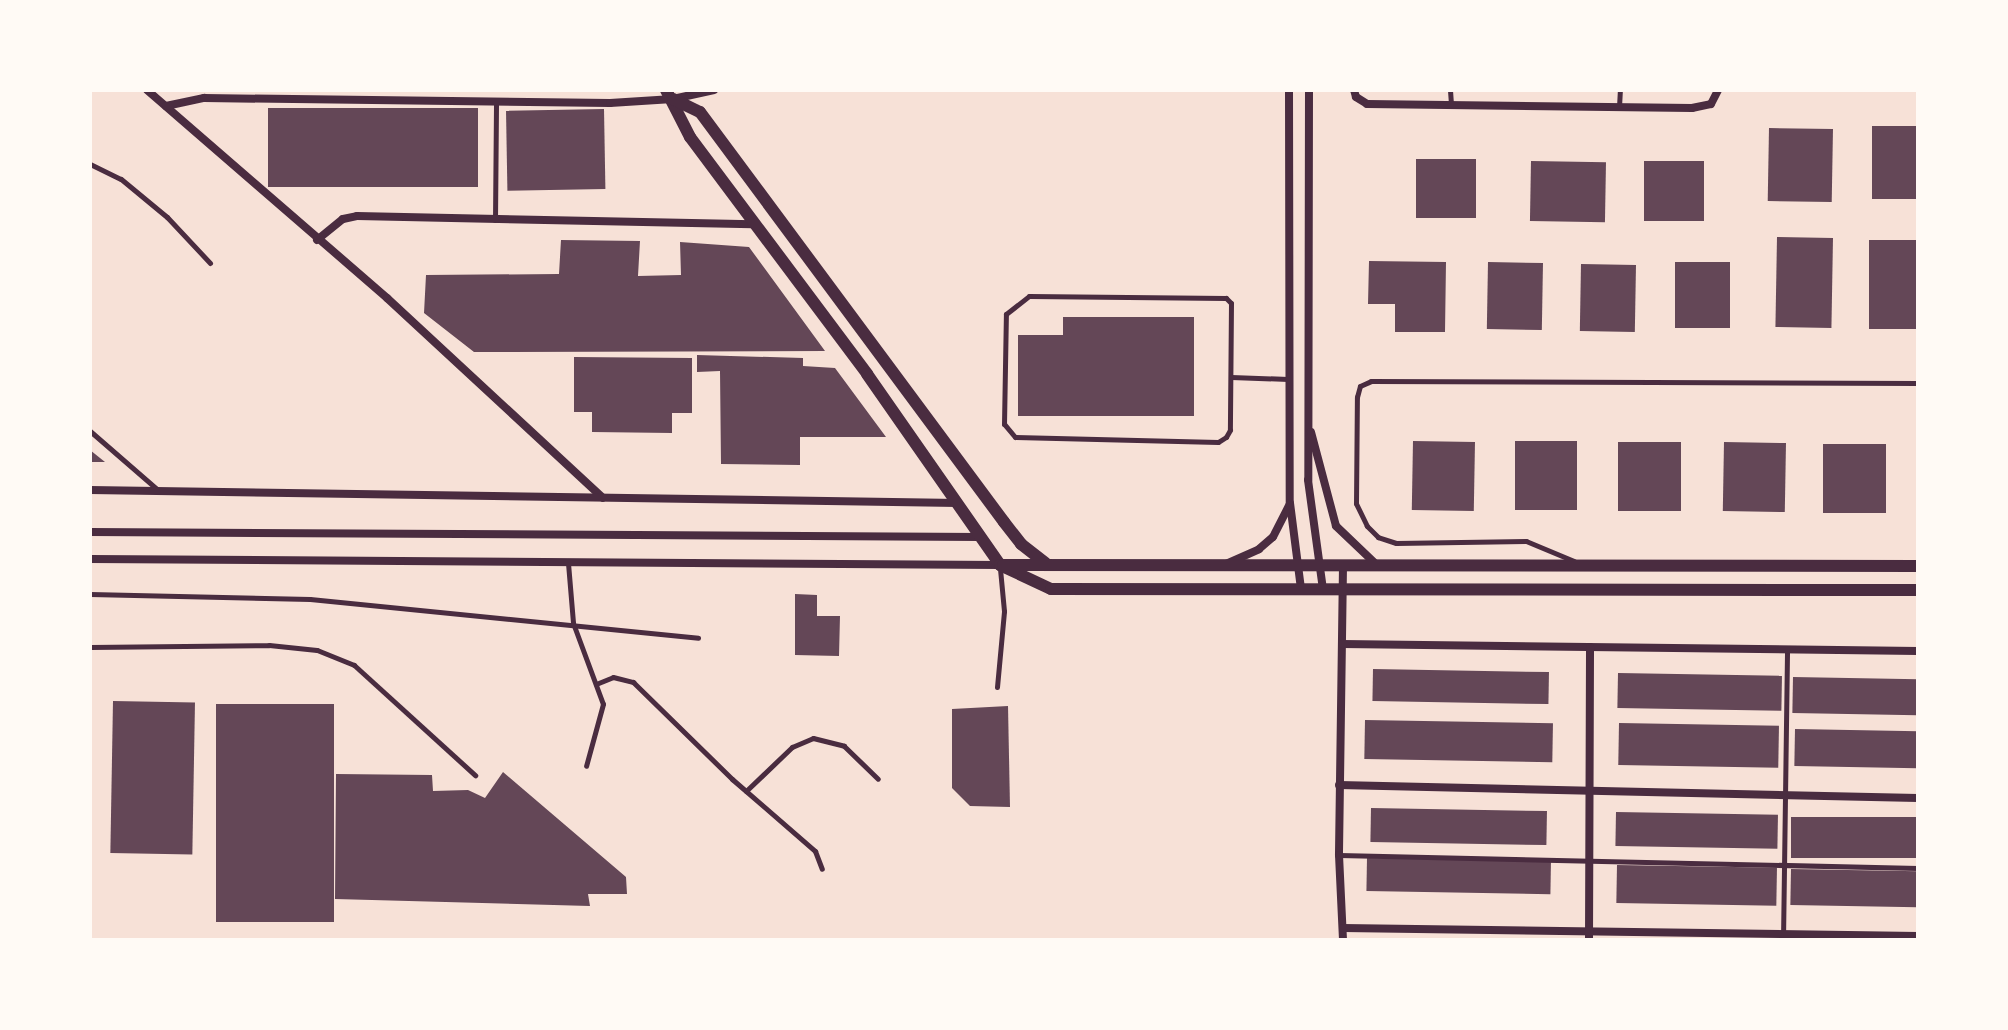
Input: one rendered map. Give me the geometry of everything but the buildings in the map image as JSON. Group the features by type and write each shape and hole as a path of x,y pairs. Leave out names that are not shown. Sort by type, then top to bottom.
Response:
{"street":[{"path":"147,90 387,298 603,498"},
{"path":"166,106 204,98 337,94 610,103 714,90"},
{"path":"1289,90 1290,503 1301,589"},
{"path":"1309,90 1308,480 1323,590"},
{"path":"1355,94 1367,104 1692,108 1711,104 1718,90"},
{"path":"669,95 690,137 867,374 1000,565 1051,589 1918,590"},
{"path":"669,95 700,112 1004,522 1021,544 1045,563"},
{"path":"317,240 343,219 357,216 753,224"},
{"path":"1308,420 1336,526 1377,566"},
{"path":"90,490 958,503"},
{"path":"1222,566 1259,549 1273,537 1290,503"},
{"path":"90,532 981,537"},
{"path":"90,559 1222,566 1918,566"},
{"path":"1343,566 1339,785 1343,940"},
{"path":"1342,644 1918,651"},
{"path":"1589,940 1590,647"},
{"path":"1339,785 1918,798"},
{"path":"1343,928 1589,929 1783,937 1918,936"}],"lane":[{"path":"1450,90 1451,105"},
{"path":"1619,107 1620,90"},
{"path":"495,221 496,101"},
{"path":"90,164 133,188 167,217 210,263"},
{"path":"1029,296 1226,298 1231,303 1231,377 1230,430 1218,442 1015,437 1004,424 1006,314 1029,296"},
{"path":"1231,377 1288,379"},
{"path":"1584,566 1526,541 1396,543 1378,537 1367,526 1356,503 1357,397 1360,386 1371,381 1918,383"},
{"path":"90,431 158,490"},
{"path":"568,563 573,623 603,704 586,766"},
{"path":"997,687 1004,611 1000,565"},
{"path":"90,594 310,599 573,623 698,638"},
{"path":"90,647 269,645 317,650 354,665 475,775"},
{"path":"1783,937 1787,648"},
{"path":"596,684 613,677 633,682 746,791 815,851 822,869"},
{"path":"746,791 792,747 813,738 844,746 878,779"},
{"path":"1339,855 1918,868"}]}
